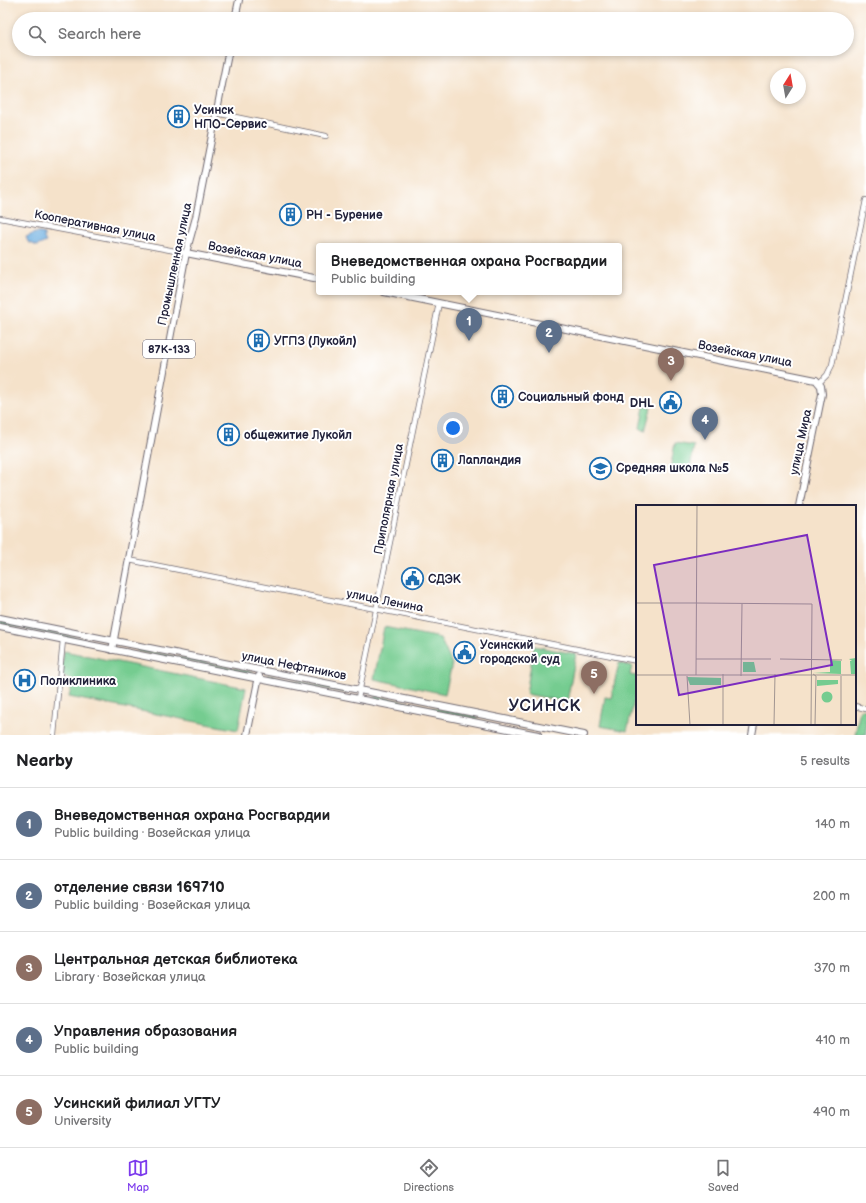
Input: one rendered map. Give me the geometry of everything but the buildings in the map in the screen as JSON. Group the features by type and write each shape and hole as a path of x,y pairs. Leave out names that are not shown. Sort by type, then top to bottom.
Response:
{"main road":[{"path":"237,12 239,0"},
{"name":"Промышленная улица","path":"112,650 186,253 196,217 228,56"},
{"name":"Возейская улица","path":"186,253 316,278"},
{"name":"Возейская улица","path":"399,295 798,376 820,382"},
{"name":"улица Мира","path":"799,505 822,394 820,382"},
{"name":"улица Нефтяников","path":"0,618 584,735"},
{"name":"улица Нефтяников","path":"0,627 539,735"},
{"path":"248,735 260,670"},
{"path":"752,735 754,725"},
{"path":"539,735 542,727"}],"street":[{"path":"216,113 326,136"},
{"path":"820,382 828,374 832,365 866,200"},
{"name":"Кооперативная улица","path":"0,218 186,253"},
{"name":"Приполярная улица","path":"358,698 378,609 439,303"},
{"name":"улица Ленина","path":"129,560 636,661"},
{"path":"54,735 63,640"},
{"path":"856,706 866,709"}],"green space":[{"path":"646,406 651,408 645,431 640,428 644,407"},
{"path":"675,443 694,446 689,473 670,470"},
{"path":"0,621 92,641 92,643 0,624"},
{"path":"384,627 440,638 452,664 445,694 374,679"},
{"path":"534,646 576,654 567,702 526,694"},
{"path":"137,649 253,672 252,674 137,651"},
{"path":"64,651 246,688 238,730 69,697 73,680 60,676"},
{"path":"619,663 632,666 630,675 636,676 636,693 627,731 600,726 605,697 611,698"},
{"path":"267,675 348,691 347,693 267,677"},
{"path":"376,696 478,717 478,719 375,699"},
{"path":"860,709 866,710 866,735 855,735"}],"water":[{"path":"35,233 44,234 46,242 37,246 28,242 26,237"}],"place":[{"name":"Усинск НПО-Сервис","path":"179,117"},
{"name":"РН - Бурение","path":"291,215"},
{"name":"УГПЗ (Лукойл)","path":"258,341"},
{"name":"Вневедомственная охрана Росгвардии","path":"469,341"},
{"name":"отделение связи 169710","path":"549,353"},
{"name":"Центральная детская библиотека","path":"671,381"},
{"name":"Социальный фонд","path":"502,397"},
{"name":"DHL","path":"670,403"},
{"name":"общежитие Лукойл","path":"228,435"},
{"name":"Управления образования","path":"705,440"},
{"name":"Лапландия","path":"443,460"},
{"name":"Средняя школа №5","path":"600,468"},
{"name":"СДЭК","path":"413,579"},
{"name":"Усинский городской суд","path":"464,652"},
{"name":"Поликлиника","path":"24,681"},
{"name":"Усинский филиал УГТУ","path":"594,694"}],"district":[{"name":"УСИНСК","path":"545,706"}]}
